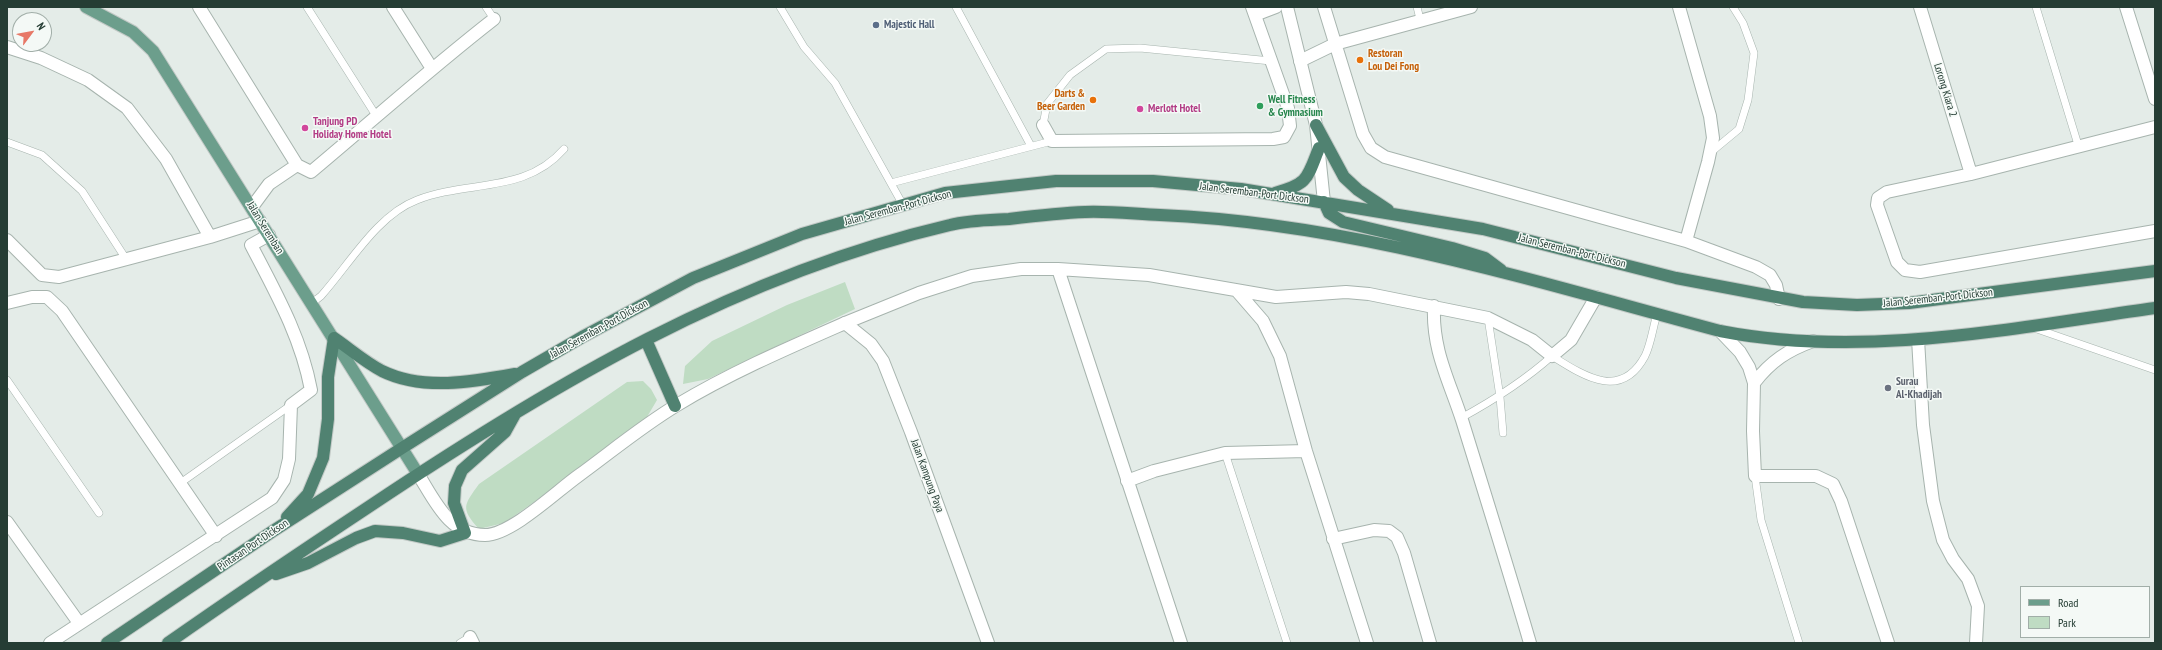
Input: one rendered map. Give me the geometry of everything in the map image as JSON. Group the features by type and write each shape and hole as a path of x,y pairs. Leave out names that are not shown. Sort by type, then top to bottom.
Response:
{"highway":[{"path":"1316,125 1344,176 1358,190 1392,212"},
{"path":"1272,194 1295,188 1306,179 1319,148"},
{"name":"Jalan Seremban-Port Dickson","path":"402,448 522,372 584,336 693,278 802,234 945,193 1056,181 1153,181 1272,194 1392,212 1483,229 1676,278 1779,299 1857,305 1909,303 2155,271"},
{"path":"1324,202 1329,213 1343,222 1452,248 1486,258 1505,273"},
{"path":"168,643 418,474 516,412 603,362 743,292 831,258 955,223 1086,212 1218,217 1293,228 1388,245 1505,273 1720,331 1754,338 1864,344 2026,326 2155,308"},
{"path":"273,531 308,494 323,458 328,419 328,377 334,338 382,371 405,379 436,383 474,382 522,372"},
{"path":"646,340 676,406"},
{"path":"258,581 308,563 356,538 375,531 404,533 440,541 465,533 454,503 455,486 462,470 505,432 516,412"},
{"name":"Pintasan Port Dickson","path":"106,643 273,531 402,448"}],"main road":[{"name":"Jalan Seremban","path":"86,7 133,32 153,51 418,474"}],"street":[{"path":"199,7 297,166 311,172 377,117 432,67 494,19"},
{"path":"393,7 432,67"},
{"path":"1043,125 1052,141 1273,140 1284,137 1290,126 1288,108 1253,11 1276,7"},
{"path":"1287,7 1316,125 1324,202"},
{"path":"1324,7 1363,134 1371,148 1385,157 1686,241 1756,267 1770,275 1776,284 1779,299"},
{"path":"1300,61 1335,44 1420,19 1471,7"},
{"path":"1679,7 1710,116 1713,138 1686,241"},
{"name":"Lorong Kiara 2","path":"1920,7 1971,174"},
{"path":"2126,7 2155,99"},
{"path":"7,48 41,58 88,80 127,108 166,159 210,237"},
{"path":"2155,127 2079,148 1971,174 1886,192 1878,198 1877,205 1898,262 1905,270 1920,272 2155,231"},
{"path":"252,207 269,184 297,166"},
{"path":"7,240 42,275 59,277 210,237 260,221"},
{"path":"50,643 272,498 284,480 289,459 291,405 311,390 306,364 291,322 251,245 269,235"},
{"path":"418,474 449,520 465,533 487,535 515,525 647,424 720,380 845,323 919,293 972,276 1021,269 1058,270 1150,275 1276,297 1346,292 1369,294 1488,318 1532,340 1552,356 1570,340 1596,297"},
{"path":"1058,270 1181,643"},
{"path":"1237,291 1263,321 1280,356 1306,451 1367,643"},
{"path":"7,304 32,297 47,298 62,311 216,536"},
{"path":"1434,306 1433,326 1440,363 1461,418 1530,643"},
{"name":"Jalan Kampung Paya","path":"845,323 871,344 883,361 911,432 986,642"},
{"path":"1720,331 1740,352 1749,367 1754,383 1752,431 1755,476 1816,476 1833,484 1841,501 1888,643"},
{"path":"1918,339 1923,426 1933,501 1943,540 1953,559 1968,579 1978,606 1976,643"},
{"path":"1754,383 1764,371 1791,349 1813,341"},
{"path":"1127,481 1154,471 1225,453 1306,451"},
{"path":"7,522 79,623"},
{"path":"1333,539 1374,530 1389,531 1397,537 1404,553 1430,643"}],"lane":[{"path":"307,7 377,117"},
{"path":"486,7 494,19"},
{"path":"780,7 804,47 835,83 903,205"},
{"path":"956,7 1031,146"},
{"path":"1417,7 1420,19"},
{"path":"1710,153 1739,129 1748,100 1754,53 1743,23 1733,7"},
{"path":"2036,7 2079,148"},
{"path":"1043,125 1047,104 1070,75 1106,49 1140,48 1271,61"},
{"path":"891,184 1052,141"},
{"path":"7,142 42,155 82,191 126,259"},
{"path":"312,303 330,286 372,234 394,212 417,200 439,193 511,182 554,161 564,149"},
{"path":"1461,418 1500,397 1534,372 1552,356 1574,370 1604,382 1624,379 1638,368 1646,354 1657,314"},
{"path":"1488,318 1500,397 1502,433"},
{"path":"2026,326 2155,370"},
{"path":"7,380 99,514"},
{"path":"179,484 291,405"},
{"path":"1225,453 1287,643"},
{"path":"1755,476 1761,520 1799,643"}],"green space":[{"path":"845,282 855,309 708,379 683,384 685,366 712,341 787,305"},
{"path":"643,381 651,389 657,400 647,417 550,491 504,523 479,529 469,516 466,506 479,484 627,382"}],"place":[{"name":"Majestic Hall","path":"876,25"},
{"name":"Restoran Lou Dei Fong","path":"1360,60"},
{"name":"Darts & Beer Garden","path":"1093,100"},
{"name":"Well Fitness & Gymnasium","path":"1260,106"},
{"name":"Merlott Hotel","path":"1140,109"},
{"name":"Tanjung PD Holiday Home Hotel","path":"305,128"},
{"name":"Surau Al-Khadijah","path":"1888,388"}]}
